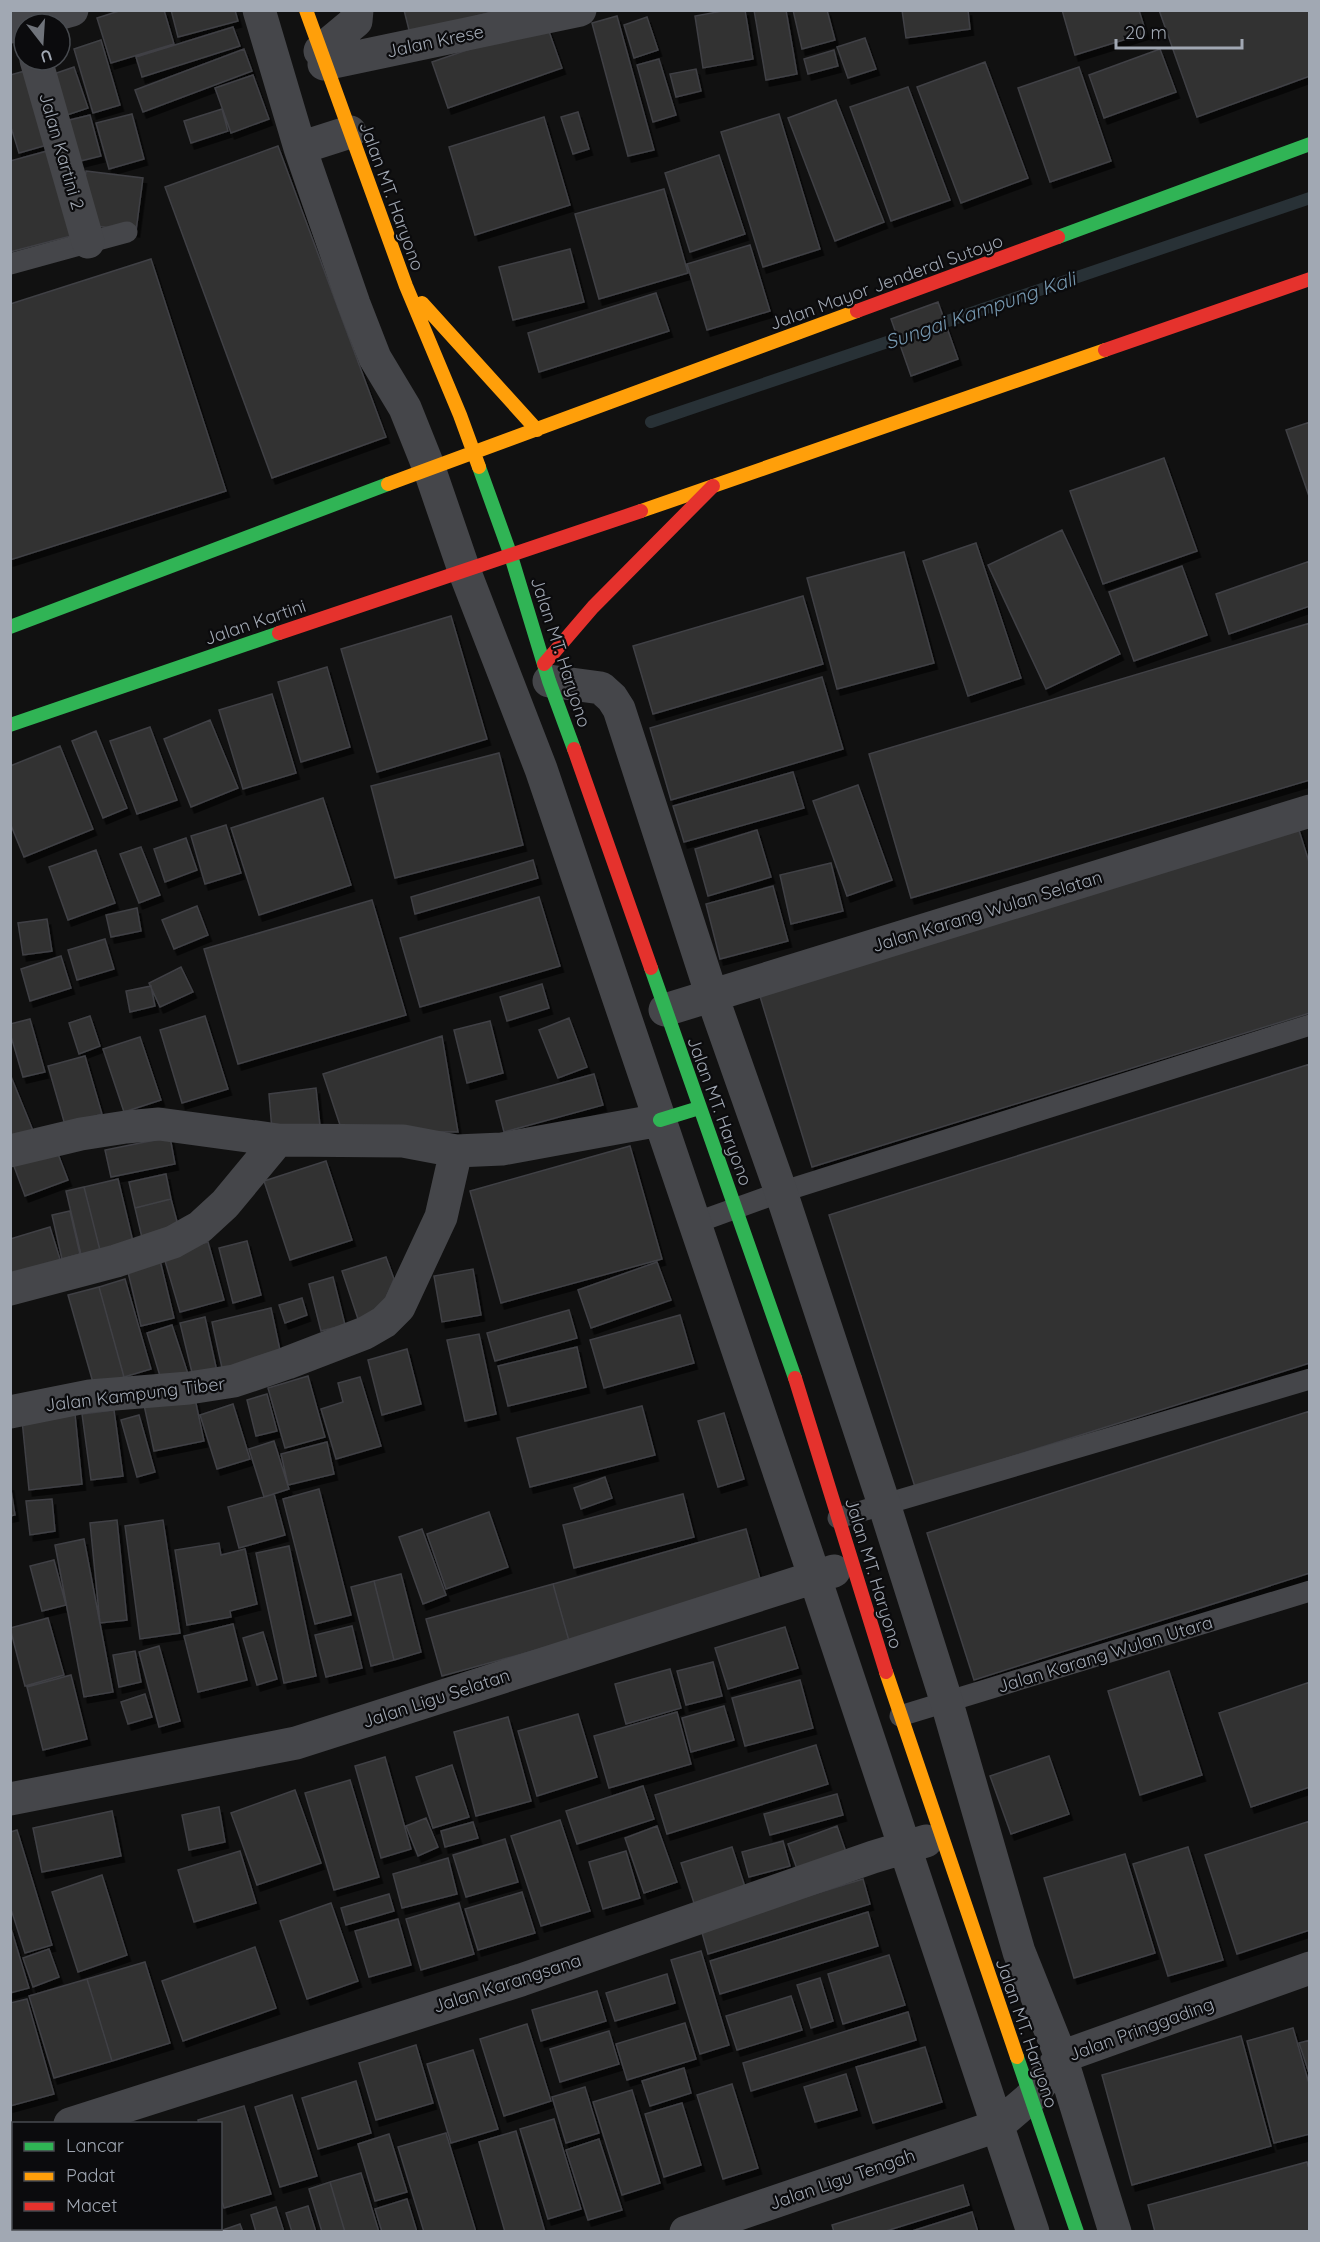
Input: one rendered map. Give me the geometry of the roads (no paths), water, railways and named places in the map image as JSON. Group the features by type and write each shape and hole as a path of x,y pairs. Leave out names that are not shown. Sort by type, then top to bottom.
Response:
{"main road":[{"name":"Jalan MT. Haryono","path":"306,10 406,286 474,452 511,556 547,672 790,1363 900,1716 1077,2232"},
{"name":"Jalan Mayor Jenderal Sutoyo","path":"474,452 1310,144"},
{"name":"Jalan Kartini","path":"10,725 511,556 1310,279"},
{"path":"406,286 508,395 537,430"},
{"path":"10,627 474,452"},
{"path":"547,672 593,607 713,486"},
{"path":"660,1120 699,1108"}],"street":[{"path":"259,10 300,148 354,304 375,358 405,408 429,468 464,570 541,769 815,1578 1033,2232"},
{"path":"322,57 356,21 357,10"},
{"name":"Jalan Krese","path":"322,57 580,10"},
{"name":"Jalan Kartini 2","path":"39,72 88,242"},
{"path":"300,148 350,132"},
{"path":"547,672 601,688 612,698 619,709 712,996 781,1192 884,1504 947,1703 1019,1952 1061,2057 1115,2232"},
{"name":"Jalan Karang Wulan Selatan","path":"665,1010 1310,811"},
{"path":"10,1151 81,1134 159,1124 278,1140 403,1141 456,1151 502,1149 660,1120"},
{"path":"10,1290 174,1242 200,1227 225,1204 278,1140"},
{"name":"Jalan Kampung Tiber","path":"10,1412 90,1396 189,1388 234,1381 365,1333 384,1322 399,1307 441,1217 456,1151"},
{"path":"780,1477 821,1463"},
{"name":"Jalan Ligu Selatan","path":"10,1798 296,1743 853,1565"},
{"name":"Jalan Karangsana","path":"76,2122 521,1980 941,1836"},
{"path":"984,1962 1019,1952"},
{"name":"Jalan Pringgading","path":"997,2126 1031,2097 1061,2057 1310,1968"},
{"name":"Jalan Ligu Tengah","path":"686,2232 997,2126"}],"lane":[{"path":"10,264 127,232"},
{"path":"695,1223 781,1192 1310,1024"},
{"path":"838,1518 1310,1379"},
{"name":"Jalan Karang Wulan Utara","path":"900,1716 1310,1591"}],"waterway":[{"name":"Sungai Kampung Kali","path":"930,327 1310,198"},
{"name":"Sungai Kampung Kali","path":"651,422 911,334"}]}
